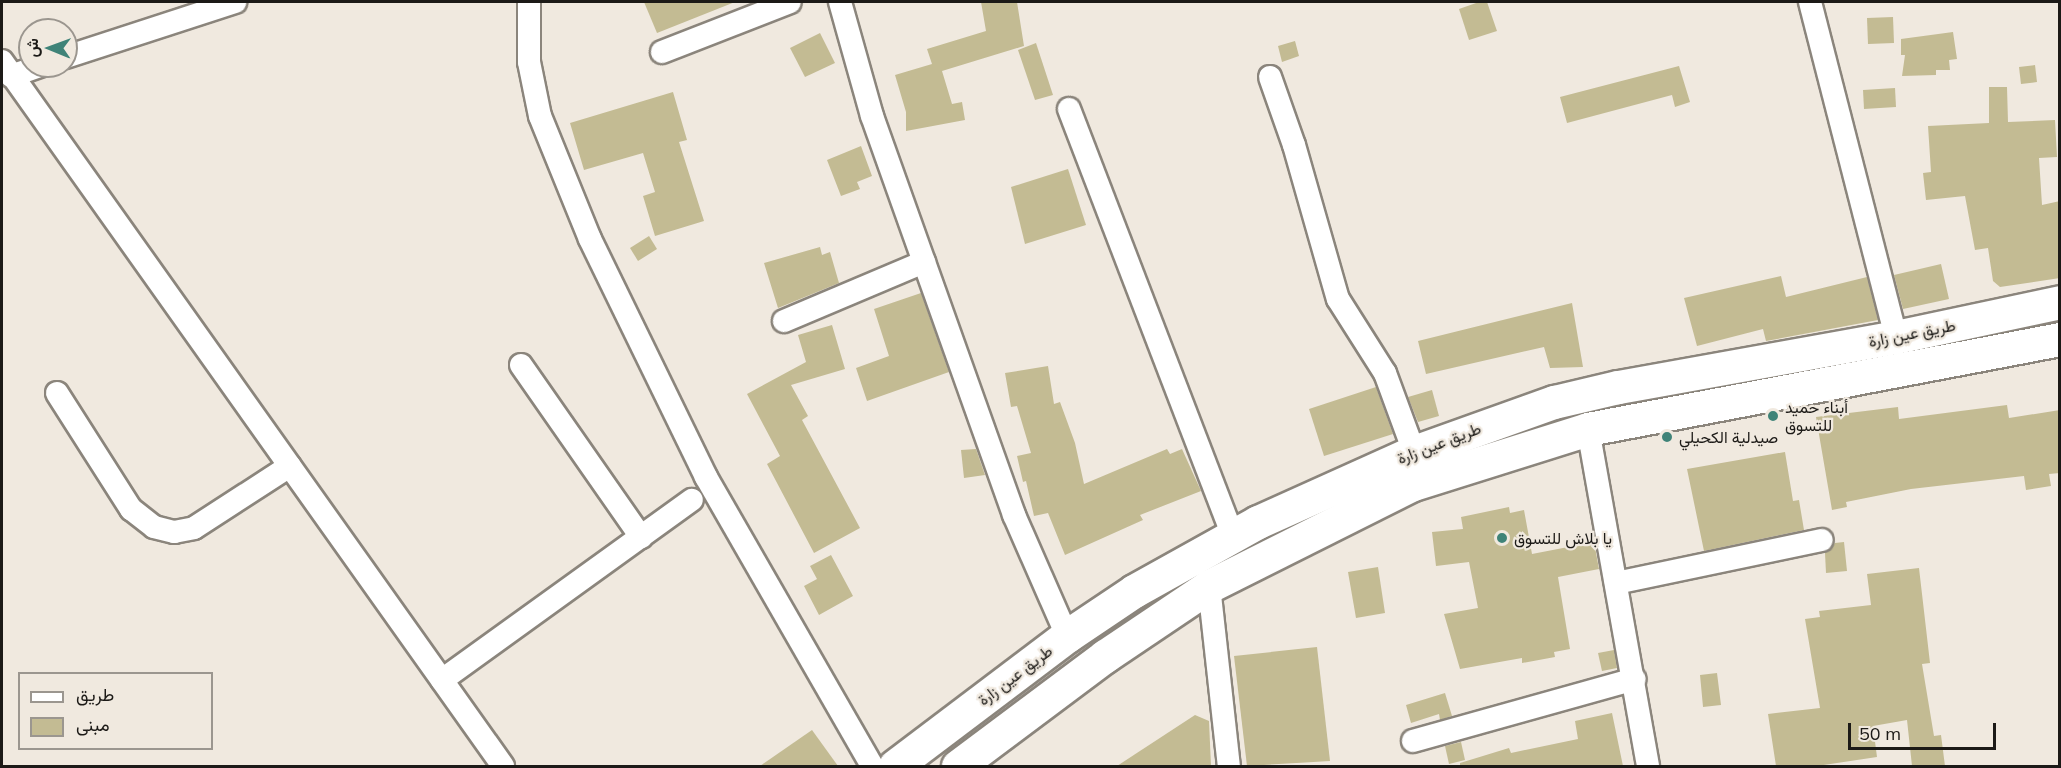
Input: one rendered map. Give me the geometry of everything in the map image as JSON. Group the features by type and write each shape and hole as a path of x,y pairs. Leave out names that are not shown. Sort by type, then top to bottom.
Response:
{"main road":[{"name":"طريق عين زارة","path":"895,766 1067,636 1134,591 1233,536 1414,452 1554,402 1896,337 2060,302"},
{"name":"طريق عين زارة","path":"958,766 1104,656 1209,586 1413,484 1588,429 2060,339"}],"street":[{"path":"78,53 235,2"},
{"path":"529,2 529,63 540,116 590,239 706,477 872,766"},
{"path":"662,52 790,2"},
{"path":"840,2 872,116 1014,515 1067,636"},
{"path":"1810,2 1896,337"},
{"path":"6,68 503,766"},
{"path":"1270,77 1294,145 1338,299 1385,373 1414,452"},
{"path":"1069,109 1233,536"},
{"path":"784,321 924,262"},
{"path":"521,365 641,537"},
{"path":"57,393 131,509 154,527 174,532 203,524 290,466"},
{"path":"1588,429 1635,679 1648,766"},
{"path":"442,680 692,500"},
{"path":"1616,583 1822,540"},
{"path":"1209,586 1229,766"},
{"path":"1413,741 1635,679"}],"building":[{"path":"644,2 735,2 657,33"},
{"path":"981,2 1017,2 1024,46 942,71 952,104 962,102 965,120 906,131 906,112 895,75 932,64 927,49 986,31"},
{"path":"1479,2 1487,2 1497,31 1469,40 1459,9"},
{"path":"1893,17 1894,43 1868,44 1867,18"},
{"path":"1953,32 1957,59 1949,60 1950,70 1936,70 1936,75 1902,76 1905,55 1901,55 1901,39"},
{"path":"820,33 835,63 805,77 790,48"},
{"path":"1295,41 1299,56 1282,62 1278,46"},
{"path":"1036,43 1053,95 1035,100 1018,50"},
{"path":"2035,65 2037,82 2021,84 2019,67"},
{"path":"1679,66 1690,102 1675,107 1672,95 1567,123 1560,97"},
{"path":"1989,87 2007,87 2008,122 2055,120 2057,157 2039,158 2042,205 2060,201 2060,278 2000,287 1993,281 1988,248 1975,250 1965,196 1926,200 1923,173 1931,172 1928,126 1989,123"},
{"path":"1895,88 1896,107 1864,109 1863,90"},
{"path":"673,92 687,140 679,142 704,221 655,236 643,196 655,192 643,153 584,170 570,123"},
{"path":"861,146 872,176 857,182 860,189 841,196 827,160"},
{"path":"1068,169 1086,225 1025,244 1011,187"},
{"path":"649,236 657,249 638,261 630,248"},
{"path":"820,247 822,255 830,252 839,283 778,308 764,263"},
{"path":"1941,264 1949,299 1903,309 1894,275"},
{"path":"1781,276 1786,297 1867,277 1878,320 1766,341 1763,329 1697,346 1684,298"},
{"path":"921,293 949,372 867,401 856,368 889,356 874,309"},
{"path":"1572,303 1583,367 1550,368 1544,347 1426,374 1418,341"},
{"path":"832,325 845,369 791,385 808,416 802,420 860,528 814,553 767,464 780,456 747,394 806,362 798,335"},
{"path":"1048,366 1054,404 1060,402 1075,443 1084,484 1167,449 1170,454 1182,449 1201,491 1140,515 1143,520 1065,555 1048,513 1034,516 1026,481 1023,482 1017,456 1031,453 1017,406 1011,407 1005,373"},
{"path":"1376,387 1393,434 1324,456 1309,409"},
{"path":"1432,390 1439,416 1418,422 1408,397"},
{"path":"2007,405 2009,418 2060,410 2060,473 2049,474 2051,486 2026,490 2024,476 1911,489 1846,502 1847,507 1832,510 1816,417 1898,407 1899,419"},
{"path":"976,449 985,475 964,478 961,450"},
{"path":"1785,452 1793,501 1799,500 1804,530 1704,551 1687,469"},
{"path":"1509,507 1510,513 1524,510 1532,554 1594,542 1599,569 1558,577 1570,649 1554,652 1555,657 1522,663 1522,658 1460,669 1444,614 1478,608 1469,562 1436,566 1432,532 1463,529 1461,517"},
{"path":"1844,542 1847,571 1826,573 1825,553 1835,543"},
{"path":"831,555 853,596 819,615 804,586 817,579 810,566"},
{"path":"1378,567 1385,613 1356,618 1348,572"},
{"path":"1919,568 1930,663 1922,664 1934,736 1941,735 1945,766 1912,766 1907,720 1873,726 1877,757 1817,766 1776,766 1768,714 1820,708 1805,619 1820,617 1819,611 1871,605 1867,574"},
{"path":"1317,647 1330,761 1247,766 1234,656"},
{"path":"1614,650 1617,668 1602,671 1598,653"},
{"path":"1717,673 1721,705 1703,707 1700,675"},
{"path":"1445,693 1452,716 1440,720 1439,714 1411,723 1406,705"},
{"path":"1612,713 1623,766 1460,766 1460,763 1509,748 1511,753 1578,739 1575,721"},
{"path":"1195,715 1209,721 1211,766 1117,766"},
{"path":"812,730 838,766 760,766"},
{"path":"1461,742 1465,760 1449,764 1445,746"}],"place":[{"name":"أبناء حميد للتسوق","path":"1773,416"},
{"name":"صيدلية الكحيلي","path":"1667,437"},
{"name":"يا بلاش للتسوق","path":"1502,538"}]}
